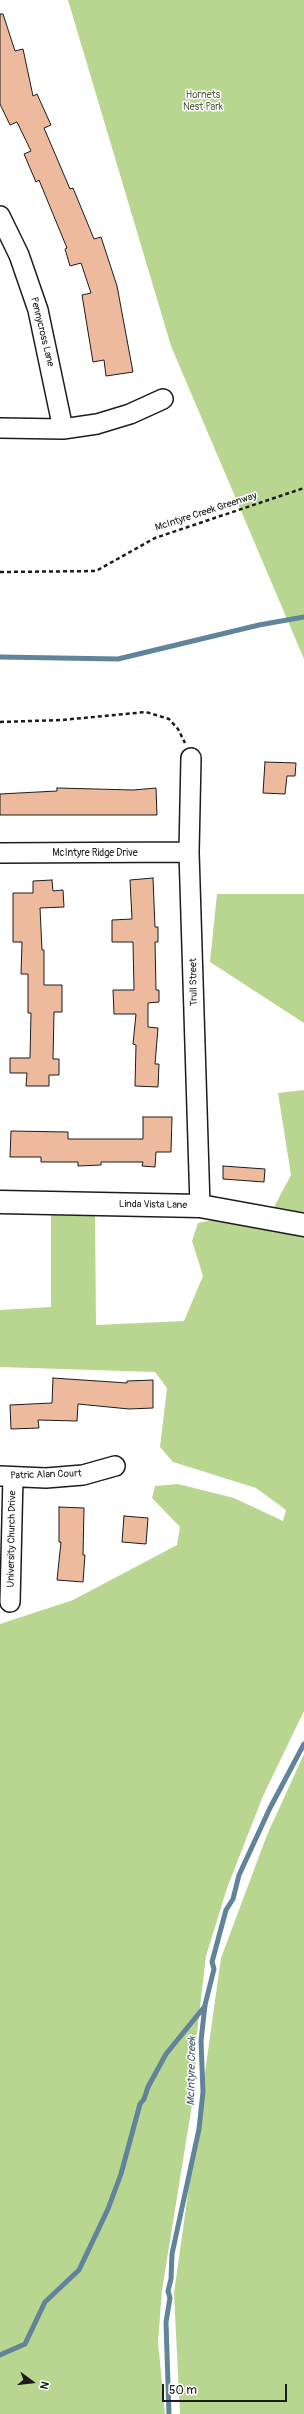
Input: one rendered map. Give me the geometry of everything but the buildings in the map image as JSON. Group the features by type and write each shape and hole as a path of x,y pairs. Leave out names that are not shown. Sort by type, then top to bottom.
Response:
{"street":[{"name":"Pennycross Lane","path":"0,216 19,255 38,310 63,429"},
{"path":"0,428 63,429 104,422 130,414 163,399"},
{"name":"Trull Street","path":"190,758 190,852 200,1206"},
{"name":"McIntyre Ridge Drive","path":"0,853 190,852"},
{"name":"Linda Vista Lane","path":"0,1202 200,1206 304,1225"},
{"name":"Patric Alan Court","path":"6,1476 83,1475 115,1466"},
{"name":"University Church Drive","path":"6,1476 10,1602"}],"path":[{"name":"McIntyre Creek Greenway","path":"0,572 96,571 155,538 304,488"},
{"path":"0,722 62,720 146,712 169,719 178,729 190,758"}],"green space":[{"name":"Hornets Nest Park","path":"68,0 304,0 304,659 171,346"},
{"path":"217,894 304,894 304,1023 210,962"},
{"path":"304,1090 304,1711 263,1796 227,1888 206,1956 196,2041 195,2086 162,2290 158,2342 165,2414 0,2414 0,1624 73,1600 177,1545 180,1527 152,1498 155,1486 178,1484 234,1498 283,1521 286,1510 256,1488 173,1462 160,1447 167,1388 155,1372 0,1367 0,1310 51,1307 51,1215 95,1216 96,1325 184,1321 203,1276 192,1241 198,1223 274,1207 291,1175 278,1093"},
{"path":"304,1754 304,2414 180,2414 174,2293 221,1958 267,1835"}],"waterway":[{"path":"0,657 118,659 259,625 304,617"},
{"name":"McIntyre Creek","path":"169,2414 166,2322 170,2298 168,2291 171,2279 172,2254 199,2129 203,2092 201,2041 205,2005 214,1969 212,1962 226,1910 233,1899 239,1875 270,1808 304,1744"},
{"path":"0,2355 25,2344 45,2302 79,2270 108,2209 121,2174 140,2104 144,2099 148,2087 166,2054 205,2006"}]}
